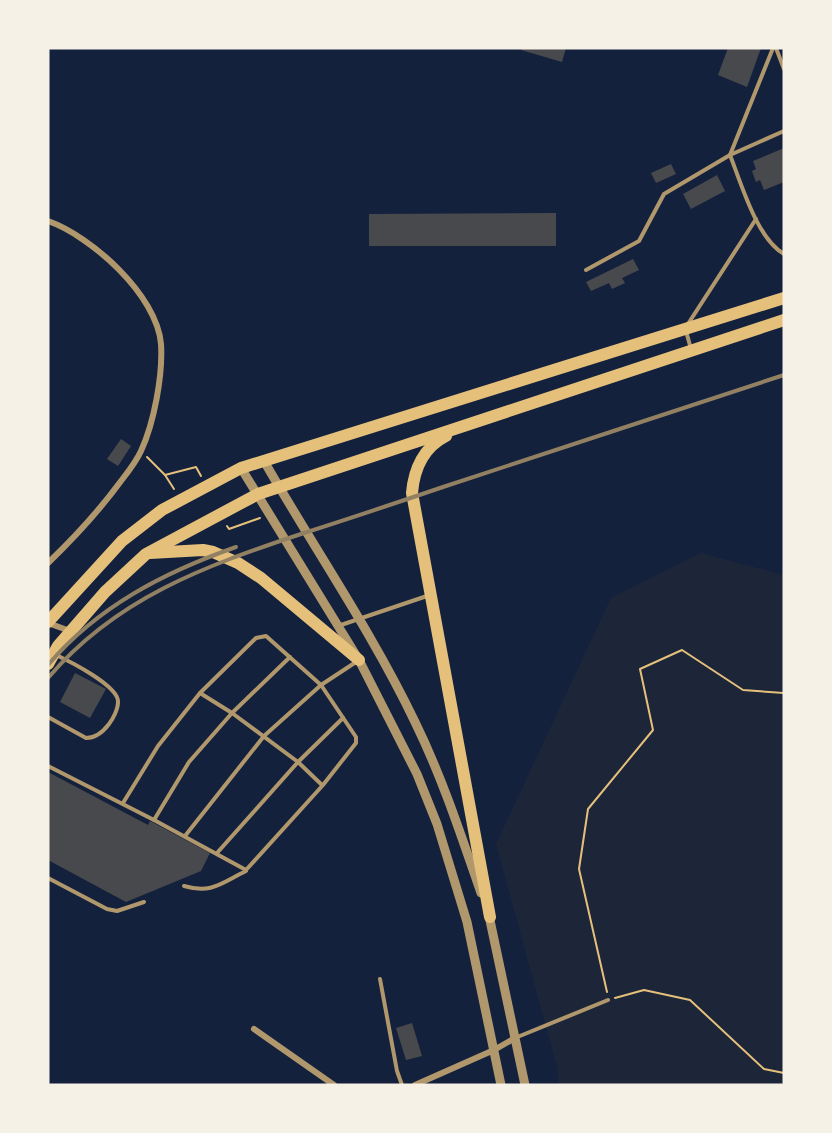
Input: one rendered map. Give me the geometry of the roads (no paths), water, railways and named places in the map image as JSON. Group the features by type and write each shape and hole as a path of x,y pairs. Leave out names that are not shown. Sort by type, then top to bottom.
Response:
{"main road":[{"path":"48,622 122,541 162,510 242,468 784,297"},
{"path":"51,659 70,632 105,592 146,554 258,494 784,320"},
{"path":"479,419 434,442 418,465 413,478 412,493 490,917"},
{"path":"146,554 202,550 213,552 238,563 261,578 359,660"}],"street":[{"path":"48,221 65,227 88,243 124,274 143,299 161,342 159,380 151,419 141,451 105,504 48,563"},
{"path":"264,461 359,620 415,722 447,794 490,917 525,1085"},
{"path":"242,468 359,660 417,774 437,824 467,922 501,1085"},
{"path":"48,622 70,632"},
{"path":"254,1029 334,1085"},
{"path":"415,1085 494,1050 515,1038"}],"lane":[{"path":"774,48 784,69"},
{"path":"774,48 730,155 763,232 784,254"},
{"path":"586,270 639,241 664,194 730,155 784,131"},
{"path":"691,350 686,328 756,219"},
{"path":"338,626 431,595"},
{"path":"123,803 158,746 200,693 256,638 266,636 321,685 356,737 356,743 323,785 246,870 209,889 199,890 184,886"},
{"path":"154,820 189,762 232,713 290,657"},
{"path":"48,717 86,738 92,738 112,720 118,703 116,695 89,672 51,659"},
{"path":"185,836 264,736 321,685 359,660"},
{"path":"200,693 264,736 323,785"},
{"path":"217,854 298,762 343,718"},
{"path":"48,766 123,803 246,870"},
{"path":"48,878 107,909 117,911 144,902"},
{"path":"380,979 397,1071 402,1085"},
{"path":"515,1038 608,1000"}],"railway":[{"path":"48,678 74,650 103,626 133,606 164,588 231,559 784,375"},
{"path":"48,665 88,625 134,593 184,568 236,547"}]}
